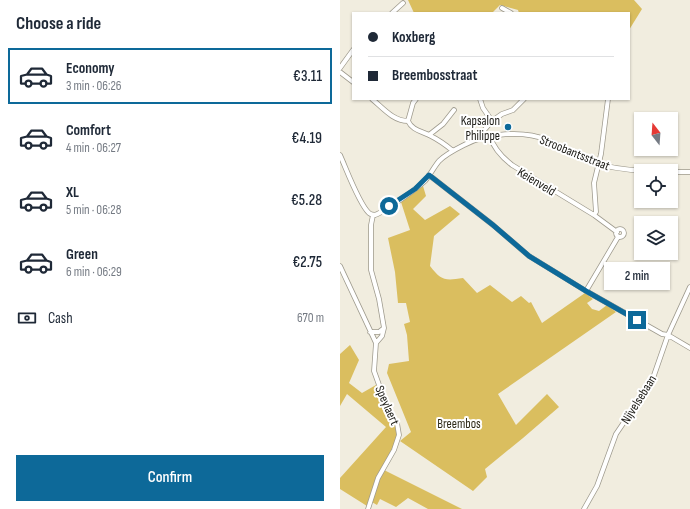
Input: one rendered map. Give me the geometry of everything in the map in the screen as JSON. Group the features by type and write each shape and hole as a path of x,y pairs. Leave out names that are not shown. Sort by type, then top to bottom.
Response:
{"street":[{"path":"393,12 403,3"},
{"path":"502,8 509,12"},
{"path":"340,68 352,51"},
{"path":"340,72 352,81"},
{"path":"373,100 392,116 401,121 408,121"},
{"path":"415,100 413,102 408,121 410,125 415,129 429,135 453,151"},
{"path":"480,100 483,108 492,121"},
{"path":"479,139 480,135 492,121 502,114 513,110 523,100"},
{"path":"594,215 596,212 594,183 601,154 608,100"},
{"path":"429,135 443,124 454,110"},
{"name":"Stroobantsstraat","path":"373,215 377,214 415,189 429,175 441,159 453,151 479,139 490,136 516,135 542,138 581,158 598,164 618,169 634,170"},
{"name":"Keienveld","path":"490,136 492,142 505,159 512,165 594,215 617,232"},
{"path":"340,155 358,196 368,212 373,215 371,225 371,270 379,299 384,328 379,332 370,332"},
{"path":"678,172 690,172"},
{"path":"429,175 493,225 529,256 586,291 690,348"},
{"path":"586,291 618,237 623,236 624,233 620,229 616,234 618,237"},
{"path":"340,266 376,343"},
{"name":"Nijvelsebaan","path":"584,509 597,486 616,434 652,381 668,335 690,287"},
{"name":"Speylaert","path":"368,509 378,478 394,450 400,435 397,423 387,406 374,375 376,343 382,336 384,328"}],"green space":[{"path":"408,0 634,0 642,9 630,28 630,12 519,12 518,10 500,5 493,12 414,12"},
{"name":"Breembos","path":"423,186 426,196 413,209 425,220 450,206 460,214 434,236 430,266 440,277 447,279 463,278 477,293 490,285 512,302 521,296 529,303 531,302 542,323 585,293 593,299 587,303 592,309 599,311 607,305 616,312 498,394 516,425 547,394 559,407 485,469 487,477 473,491 400,441 411,432 387,373 389,364 409,361 407,335 404,324 410,322 406,303 398,303 395,272 388,238 410,230 401,202"},
{"path":"350,345 359,360 349,383 362,393 376,385 397,431 395,444 376,478 367,506 340,489 340,478 386,427 347,394 340,406 340,354"},
{"path":"384,470 462,509 428,509 408,498 396,507 380,499 377,505 370,501 374,489"}],"place":[{"name":"Kapsalon Philippe","path":"508,127"}],"route":[{"path":"389,206 415,189 429,175 493,225 529,256 637,320"}]}
